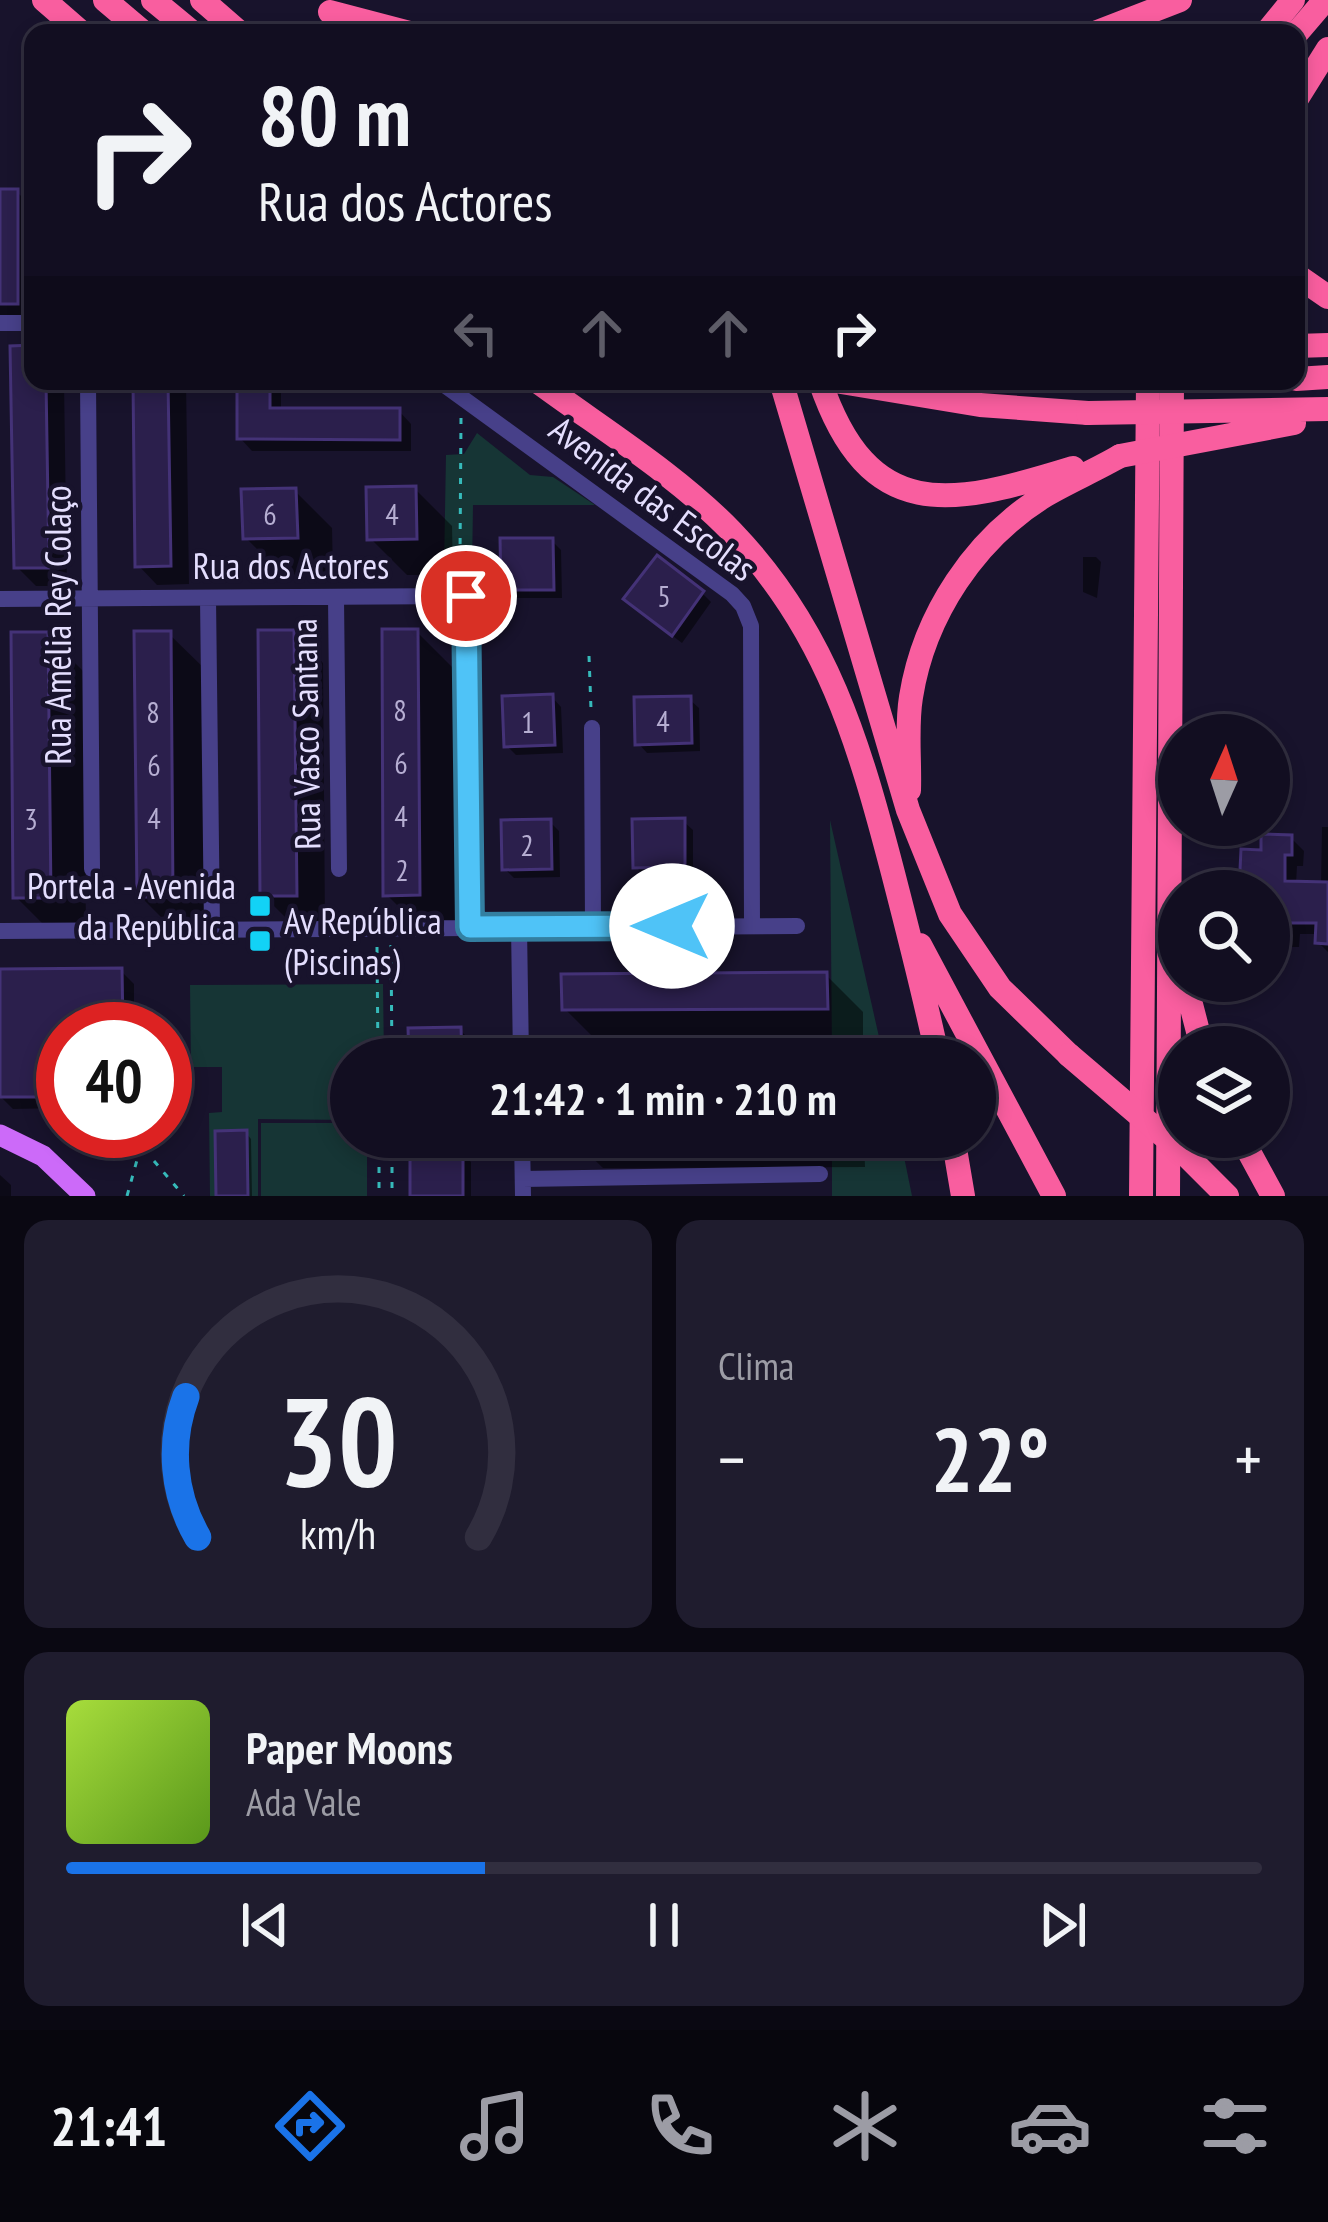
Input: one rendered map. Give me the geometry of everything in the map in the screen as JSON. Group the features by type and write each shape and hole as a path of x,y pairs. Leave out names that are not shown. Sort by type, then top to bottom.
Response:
{"highway":[{"path":"44,0 72,24"},
{"path":"105,0 133,24"},
{"path":"153,0 182,24"},
{"path":"202,0 231,24"},
{"path":"304,0 359,24"},
{"path":"1118,24 1180,0"},
{"path":"1273,24 1293,0"},
{"path":"1305,24 1325,0"},
{"path":"330,12 376,24"},
{"path":"1305,86 1328,49"},
{"path":"549,390 709,511 796,610 851,724 933,1038"},
{"path":"784,390 908,810 950,914 970,948 1018,1007 1227,1196"},
{"path":"824,390 840,430 868,469 925,496 970,494 1086,463 1328,412"},
{"path":"876,390 980,405 1088,413 1328,412"},
{"path":"1135,390 1147,516"},
{"path":"1141,1196 1148,390"},
{"path":"1169,870 1172,390"},
{"path":"908,810 910,700 922,650 957,580 995,535 1030,506 1120,456"},
{"path":"904,916 1054,1196"},
{"path":"1168,1196 1169,1002"},
{"path":"957,1158 963,1196"},
{"path":"1252,1158 1273,1196"}],"main road":[{"path":"0,1135 44,1156 85,1196"}],"street":[{"name":"Rua Amélia Rey Colaço","path":"88,390 92,869"},
{"name":"Avenida das Escolas","path":"452,390 651,533 743,606 751,626 752,925"},
{"name":"Rua dos Actores","path":"0,599 466,596"},
{"path":"466,596 470,927"},
{"path":"208,598 212,929"},
{"name":"Rua Vasco Santana","path":"336,598 339,869"},
{"path":"592,728 593,926"},
{"path":"0,931 796,926"},
{"path":"519,927 521,1038"},
{"path":"523,1187 820,1174"}],"path":[{"path":"462,397 460,556 466,596"},
{"path":"589,656 592,728"},
{"path":"391,938 392,1038"},
{"path":"377,942 378,1038"},
{"path":"379,1158 379,1196"},
{"path":"392,1158 392,1196"},
{"path":"127,1196 137,1160"},
{"path":"154,1161 184,1196"}],"green space":[{"path":"477,433 530,475 553,477 595,505 473,505 472,569 444,568 446,455 464,454"},
{"path":"830,820 879,1038 832,1038"},
{"path":"383,984 384,1038 330,1038 330,1120 258,1119 258,1196 210,1196 209,1113 222,1112 222,1067 192,1067 190,985"},
{"path":"261,1123 330,1123 330,1158 367,1158 367,1196 261,1196"},
{"path":"832,1158 904,1158 912,1196 832,1196"}],"building":[{"path":"0,189 18,189 18,304 0,304"},
{"path":"24,345 24,390 46,390 49,568 14,568 10,346"},
{"path":"133,390 168,390 171,566 135,567"},
{"path":"237,390 270,390 270,408 400,408 400,440 237,439"},
{"path":"416,486 417,539 367,540 366,487"},
{"path":"296,488 298,538 243,539 241,489"},
{"path":"500,538 553,538 554,590 501,590"},
{"path":"657,555 704,591 672,636 623,599"},
{"path":"382,629 418,629 420,895 383,896"},
{"path":"258,630 294,630 297,896 260,896"},
{"path":"134,631 171,631 173,897 137,897"},
{"path":"11,632 48,632 51,898 13,898"},
{"path":"553,694 555,745 504,747 502,696"},
{"path":"691,696 692,743 635,745 634,697"},
{"path":"685,818 685,867 633,868 632,819"},
{"path":"551,819 552,869 502,870 501,820"},
{"path":"1292,835 1292,855 1285,855 1285,870 1240,870 1241,849 1261,850 1261,846 1290,846"},
{"path":"1290,881 1328,882 1328,944 1315,943 1316,923 1290,923"},
{"path":"122,968 123,1002 36,1002 36,1097 0,1097 0,969"},
{"path":"827,972 828,1009 562,1010 561,974"},
{"path":"461,1027 461,1038 408,1038 408,1028"},
{"path":"247,1130 248,1196 216,1196 215,1131"},
{"path":"410,1158 463,1158 463,1196 410,1196"}],"place":[{"name":"Portela - Avenida da República","path":"260,906"},
{"name":"Av República (Piscinas)","path":"260,941"}],"route":[{"path":"466,596 470,927 672,926"}]}
